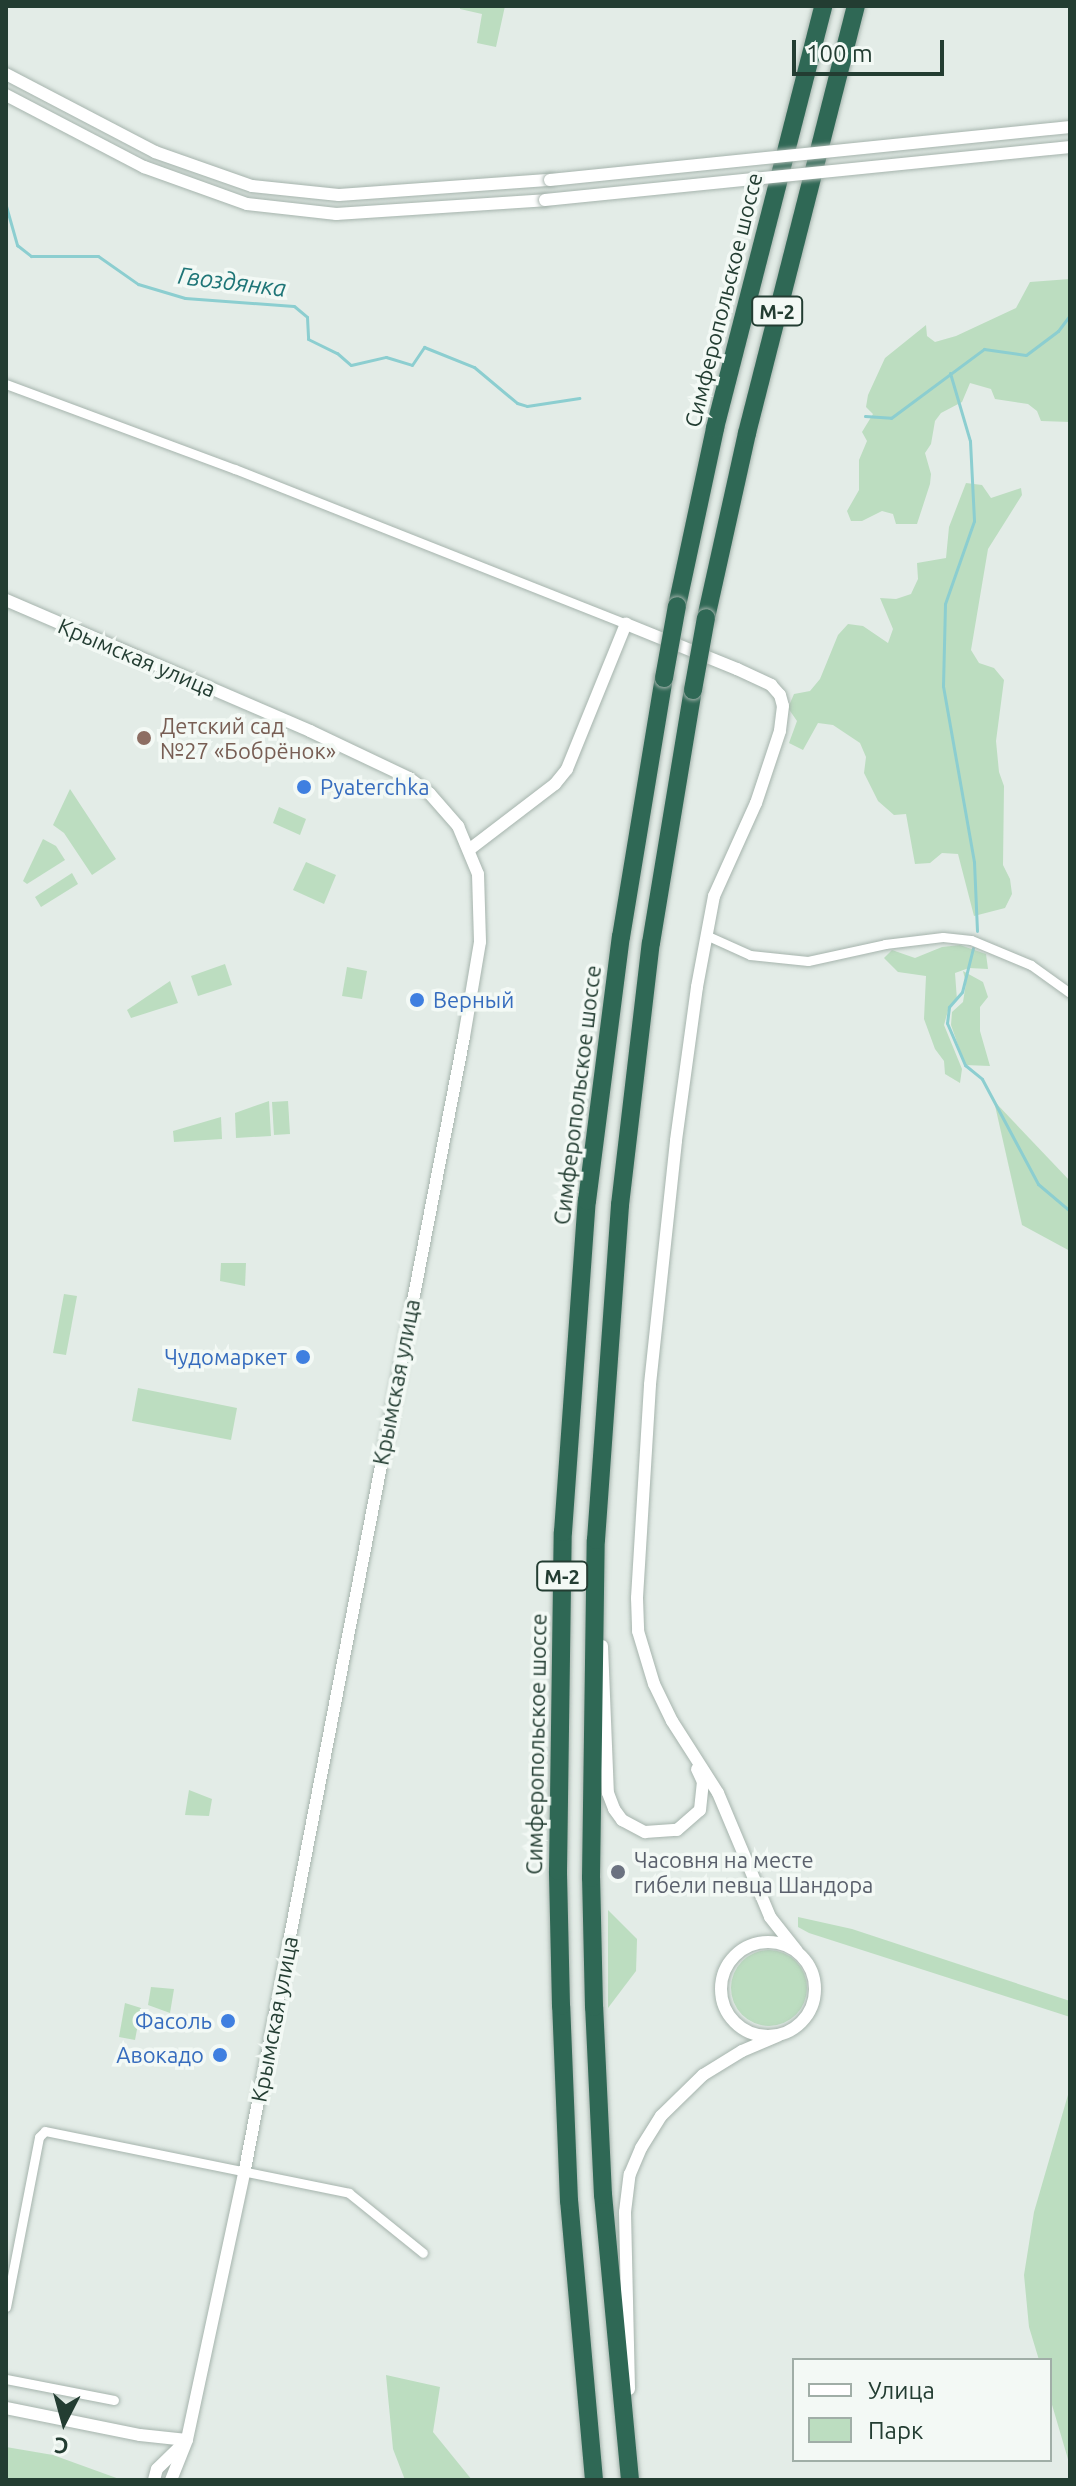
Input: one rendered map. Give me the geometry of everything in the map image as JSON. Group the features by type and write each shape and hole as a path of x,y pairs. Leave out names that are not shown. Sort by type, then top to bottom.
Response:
{"highway":[{"name":"Симферопольское шоссе","path":"594,2480 569,2201 558,1871 563,1532 587,1201 621,937 677,606 715,428 823,6"},
{"name":"М-2","path":"631,2480 603,2195 591,1878 595,1571 604,1404 620,1205 651,943 706,618 747,433 856,6"}],"street":[{"path":"6,74 155,152 252,186 339,195 550,180 1070,127"},
{"path":"6,95 144,167 247,204 336,214 545,200 1070,147"},
{"path":"6,384 235,469 626,624 771,685 783,706 780,731 756,803 714,896 697,987 666,1229 650,1385 637,1598 644,1658 672,1721 718,1793 770,1917 813,1973 815,2000 802,2023 742,2051 703,2075 675,2100 651,2129 630,2174 625,2212 631,2480"},
{"name":"Крымская улица","path":"6,600 385,764 409,778 444,808 470,849 478,874 481,904 475,978 245,2169 187,2440 171,2480"},
{"path":"470,849 555,784 567,769 626,624"},
{"path":"708,936 750,955 808,961 885,944 943,937 971,940 1031,965 1070,993"},
{"path":"595,1571 606,1685 608,1793 622,1820 633,1828 662,1833 677,1830 693,1819 703,1798 703,1782 689,1747"},
{"path":"778,2036 752,2034 731,2019 721,1995 721,1982 731,1959 754,1944 784,1944 797,1951"},
{"path":"6,2307 39,2137 45,2131 245,2169 349,2193 423,2253"},
{"path":"6,2379 114,2400"},
{"path":"6,2408 140,2435 187,2440"},
{"path":"154,2480 157,2469 187,2440"}],"green space":[{"path":"460,6 505,6 496,47 477,43 482,14 460,9"},
{"path":"1070,279 1070,422 1041,421 1037,411 1028,404 995,399 991,389 970,383 962,402 941,413 935,421 931,444 925,453 931,474 930,484 917,524 896,524 893,514 882,511 862,521 851,521 847,511 859,490 859,460 867,441 862,432 873,414 866,407 868,395 885,358 926,325 927,336 935,342 956,336 1016,308 1030,282"},
{"path":"966,483 982,485 991,498 1021,488 1022,495 988,549 971,650 979,663 994,668 1004,680 996,741 999,772 1004,786 1003,865 1010,879 1012,894 1005,908 974,916 958,854 942,853 930,863 915,864 906,814 894,815 878,801 864,773 866,757 860,743 833,725 818,723 803,750 789,743 797,721 788,708 794,694 810,691 820,679 838,635 848,624 863,626 888,643 893,629 880,598 896,599 911,594 918,579 917,563 946,558 949,527"},
{"path":"70,789 116,859 92,875 64,833 53,825"},
{"path":"279,807 306,819 300,835 273,823"},
{"path":"43,839 56,846 65,860 27,884 23,881"},
{"path":"306,862 336,875 324,904 293,890"},
{"path":"72,873 78,884 41,907 35,897"},
{"path":"960,945 986,954 988,969 969,968 955,973 957,1000 949,1007 944,1025 962,1069 960,1083 945,1074 944,1061 935,1049 924,1019 926,976 898,972 884,958 892,950 915,958 942,947"},
{"path":"225,964 232,985 198,996 191,976"},
{"path":"347,967 367,971 362,999 342,996"},
{"path":"963,971 983,982 988,997 980,1007 980,1031 990,1066 965,1065 951,1025 952,1012 963,1002 966,983"},
{"path":"170,981 178,1003 131,1018 127,1010"},
{"path":"269,1101 271,1136 236,1138 235,1113"},
{"path":"288,1101 290,1134 274,1135 272,1102"},
{"path":"994,1101 1070,1181 1070,1251 1022,1225"},
{"path":"221,1117 222,1139 174,1142 173,1131"},
{"path":"221,1263 246,1263 245,1286 220,1281"},
{"path":"64,1294 77,1296 66,1355 53,1353"},
{"path":"138,1388 237,1408 231,1440 132,1421"},
{"path":"189,1790 212,1799 209,1816 185,1815"},
{"path":"608,1910 637,1939 636,1971 608,2008"},
{"path":"798,1917 852,1929 1070,2001 1070,2017 809,1933 798,1927"},
{"path":"762,1950 776,1950 790,1956 801,1967 807,1988 804,2003 796,2015 776,2026 762,2026 748,2020 737,2009 731,1995 731,1981 737,1967 748,1956"},
{"path":"151,1987 174,1989 170,2013 148,2005"},
{"path":"125,2003 141,2008 135,2040 119,2037"},
{"path":"1070,2088 1070,2466 1052,2405 1052,2358 1038,2358 1029,2327 1024,2275 1034,2212"},
{"path":"386,2375 440,2387 433,2432 472,2480 405,2480 393,2449"},
{"path":"6,2447 53,2455 122,2480 6,2480"}],"waterway":[{"name":"Гвоздянка","path":"6,206 17,245 31,256 98,256 138,284 185,298 294,306 307,317 308,339 337,353 351,365 386,357 412,365 424,347 474,367 517,403 527,406 579,398"},
{"name":"Гвоздянка","path":"865,416 891,418 984,349 1026,355 1058,331 1070,315"},
{"path":"950,373 970,441 974,521 945,604 943,686 974,862 977,931"},
{"path":"973,948 962,992 949,1007 947,1023 965,1065 982,1079 1038,1184 1070,1211"}],"place":[{"name":"Детский сад №27 «Бобрёнок»","path":"144,738"},
{"name":"Pyaterchka","path":"304,787"},
{"name":"Верный","path":"417,1000"},
{"name":"Чудомаркет","path":"303,1357"},
{"name":"Часовня на месте гибели певца Шандора","path":"618,1872"},
{"name":"Фасоль","path":"228,2021"},
{"name":"Авокадо","path":"220,2055"}]}
